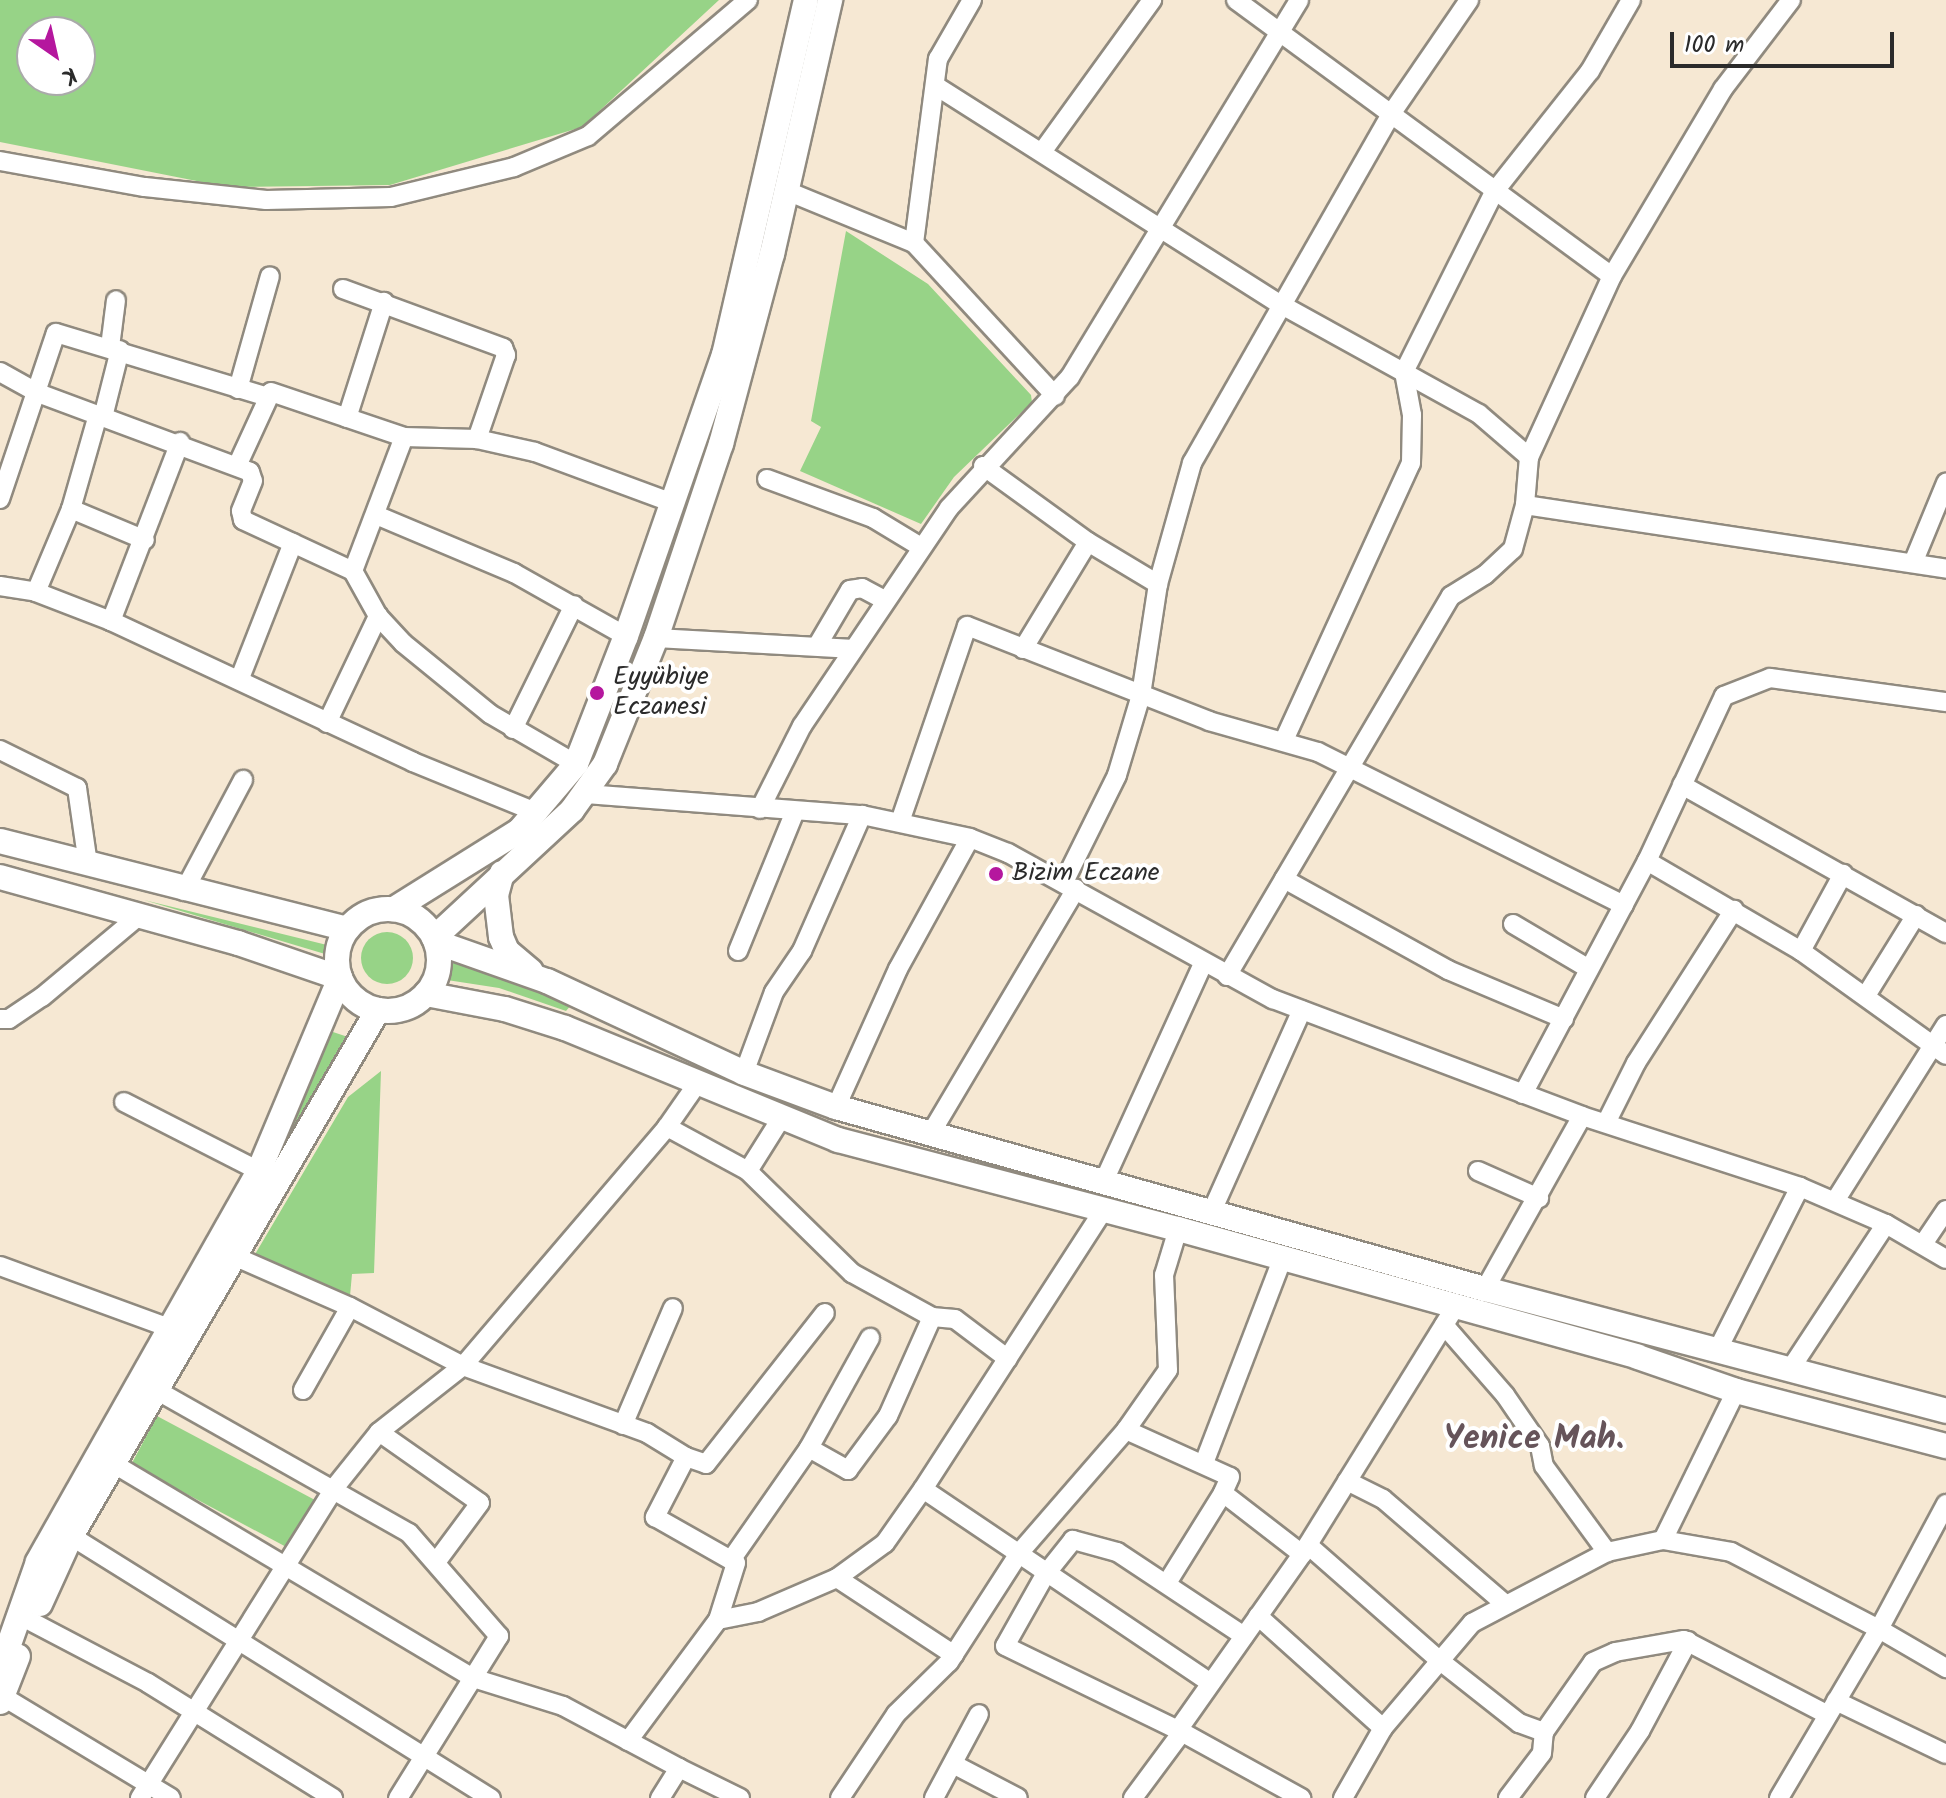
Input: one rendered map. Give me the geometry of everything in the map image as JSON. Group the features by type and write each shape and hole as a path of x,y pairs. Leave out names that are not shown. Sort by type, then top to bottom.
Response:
{"main road":[{"path":"0,1670 5,1638 38,1562 68,1504 172,1329 259,1171 340,978 338,948 347,929 363,915 394,909 499,847 538,813 576,764 626,636 724,355 806,0"},
{"path":"435,940 586,794 605,764 656,638 721,444 787,191 830,0"},
{"path":"0,841 184,891 347,929"},
{"path":"502,873 496,895 501,937 521,964 547,981"},
{"path":"0,877 140,915 340,978 355,999 378,1010 399,1010 426,994 438,969 435,940 418,918 394,909"},
{"path":"435,940 547,981 744,1073 836,1107 1485,1289 1946,1411"},
{"path":"426,994 479,1002 550,1023 780,1120 920,1163 1178,1229 1450,1316 1638,1357 1736,1391 1946,1446"},
{"path":"1,1699 71,1536 378,1010"}],"street":[{"path":"0,161 145,187 266,200 391,197 514,167 588,136 748,0"},
{"path":"914,243 938,59 972,0"},
{"path":"1042,152 1152,0"},
{"path":"1236,0 1389,117 1612,276"},
{"path":"760,809 802,726 850,649 921,547 983,466 1055,396 1299,0"},
{"path":"931,1133 1070,886 1117,775 1141,695 1158,584 1174,540 1192,463 1389,117 1469,0"},
{"path":"1285,738 1411,463 1412,415 1404,372 1494,192 1590,71 1631,0"},
{"path":"1227,976 1451,596 1485,575 1513,549 1525,505 1529,457 1612,276 1723,89 1791,0"},
{"path":"936,86 1280,304 1479,414 1529,457"},
{"path":"787,191 914,243 1055,396"},
{"path":"238,389 270,276"},
{"path":"343,289 503,348 506,355 477,439"},
{"path":"36,592 71,509 100,416 115,348 116,300"},
{"path":"347,418 384,302"},
{"path":"0,499 56,333 115,348 265,396"},
{"path":"0,372 38,393 180,442 250,472 253,481 241,511 243,520 353,571 378,616 403,643 513,729 576,764"},
{"path":"237,466 265,396 271,392 404,437 477,439 535,452 673,503"},
{"path":"353,571 404,437"},
{"path":"111,621 145,540 180,442"},
{"path":"983,466 1088,542 1158,584"},
{"path":"767,479 873,518 921,547"},
{"path":"1913,563 1946,483"},
{"path":"1525,505 1946,569"},
{"path":"71,509 145,540"},
{"path":"376,515 514,573 626,636"},
{"path":"1023,649 1088,542"},
{"path":"240,678 293,543"},
{"path":"0,586 36,592 111,621 240,678 327,723 538,813"},
{"path":"817,646 850,590 862,588 885,600"},
{"path":"513,729 574,605"},
{"path":"327,723 378,616"},
{"path":"901,819 967,626 1209,721 1285,738 1351,767 1624,905"},
{"path":"656,638 850,649"},
{"path":"1523,1094 1647,861 1724,696 1770,678 1946,702"},
{"path":"0,750 77,788 88,864"},
{"path":"184,891 243,780"},
{"path":"1682,785 1946,933"},
{"path":"586,794 901,819 970,838 1070,886 1203,964 1302,1010 1582,1116 1800,1187 1886,1224 1946,1259"},
{"path":"738,951 795,811"},
{"path":"744,1073 774,992 802,951 862,815"},
{"path":"836,1107 898,969 970,838"},
{"path":"1647,861 1801,951 1867,994 1939,1050"},
{"path":"1801,951 1843,874"},
{"path":"1284,879 1448,970 1564,1019"},
{"path":"1606,1123 1636,1063 1734,910"},
{"path":"0,1019 9,1019 42,997 140,915"},
{"path":"1867,994 1916,915"},
{"path":"1513,924 1589,969"},
{"path":"1104,1181 1203,964"},
{"path":"1212,1211 1302,1010"},
{"path":"1835,1201 1939,1050 1946,1025"},
{"path":"144,1791 198,1712 335,1487 379,1432 463,1366 667,1127 697,1084"},
{"path":"124,1102 259,1171"},
{"path":"1485,1289 1539,1198 1582,1116"},
{"path":"748,1171 780,1120"},
{"path":"667,1127 748,1171 852,1273 932,1317 955,1319 1008,1359"},
{"path":"1478,1171 1539,1198"},
{"path":"1717,1351 1800,1187"},
{"path":"1923,1244 1946,1210"},
{"path":"718,1620 758,1612 837,1578 885,1543 1103,1211"},
{"path":"1789,1371 1886,1224"},
{"path":"840,1798 896,1714 954,1655 1020,1552 1126,1430 1168,1370 1164,1275 1178,1229"},
{"path":"236,1257 350,1307 463,1366 623,1425 706,1464 825,1313"},
{"path":"1204,1463 1282,1260"},
{"path":"0,1266 172,1329"},
{"path":"303,1390 350,1307"},
{"path":"623,1425 673,1308"},
{"path":"1133,1798 1305,1550 1450,1316 1540,1446 1544,1466 1607,1552"},
{"path":"809,1448 848,1470 888,1416 932,1317"},
{"path":"731,1560 809,1448 870,1338"},
{"path":"158,1391 335,1487 409,1533 437,1561 499,1636 398,1798"},
{"path":"1663,1540 1736,1391"},
{"path":"1126,1430 1230,1477 1167,1583"},
{"path":"379,1432 480,1503 437,1561"},
{"path":"628,1741 718,1620 736,1563 655,1517 686,1457"},
{"path":"114,1464 473,1678 563,1706 740,1798"},
{"path":"1347,1481 1383,1499 1504,1603"},
{"path":"923,1489 1020,1552 1045,1575 1211,1683"},
{"path":"1223,1493 1305,1550 1519,1723 1544,1732"},
{"path":"1779,1798 1879,1629 1946,1504"},
{"path":"71,1536 242,1638 491,1798"},
{"path":"1244,1636 1117,1552 1073,1540 1045,1575 1005,1646 1180,1731 1281,1784 1301,1798"},
{"path":"1343,1798 1383,1728 1472,1623 1504,1603 1607,1552 1663,1540 1731,1552 1879,1629 1946,1668"},
{"path":"837,1578 954,1655"},
{"path":"1258,1616 1383,1728"},
{"path":"32,1622 198,1712 333,1798"},
{"path":"1595,1798 1640,1731 1688,1641"},
{"path":"1508,1798 1542,1753 1544,1732 1593,1662 1644,1646 1688,1641 1832,1708 1946,1754"},
{"path":"1,1699 144,1791 171,1798"},
{"path":"934,1798 979,1714"},
{"path":"953,1764 1018,1798"},
{"path":"660,1798 679,1768"},
{"path":"1267,1798 1281,1784"}],"green space":[{"path":"0,0 719,0 582,127 390,185 227,187 0,142"},
{"path":"846,231 928,284 1031,395 1032,402 954,477 921,524 800,471 821,427 811,421"},
{"path":"144,900 327,945 328,949 325,954"},
{"path":"387,932 405,940 413,958 405,976 387,984 369,976 361,958 369,940"},
{"path":"450,960 571,1000 571,1005 566,1011 499,988 447,980 443,977"},
{"path":"330,1031 354,1039 297,1134 289,1134"},
{"path":"381,1071 374,1273 352,1274 350,1296 254,1256 348,1097"},
{"path":"157,1416 317,1501 291,1550 131,1465"}],"place":[{"name":"Eyyübiye Eczanesi","path":"597,693"},
{"name":"Bizim Eczane","path":"996,874"}],"district":[{"name":"Yenice Mah.","path":"1534,1440"}]}
